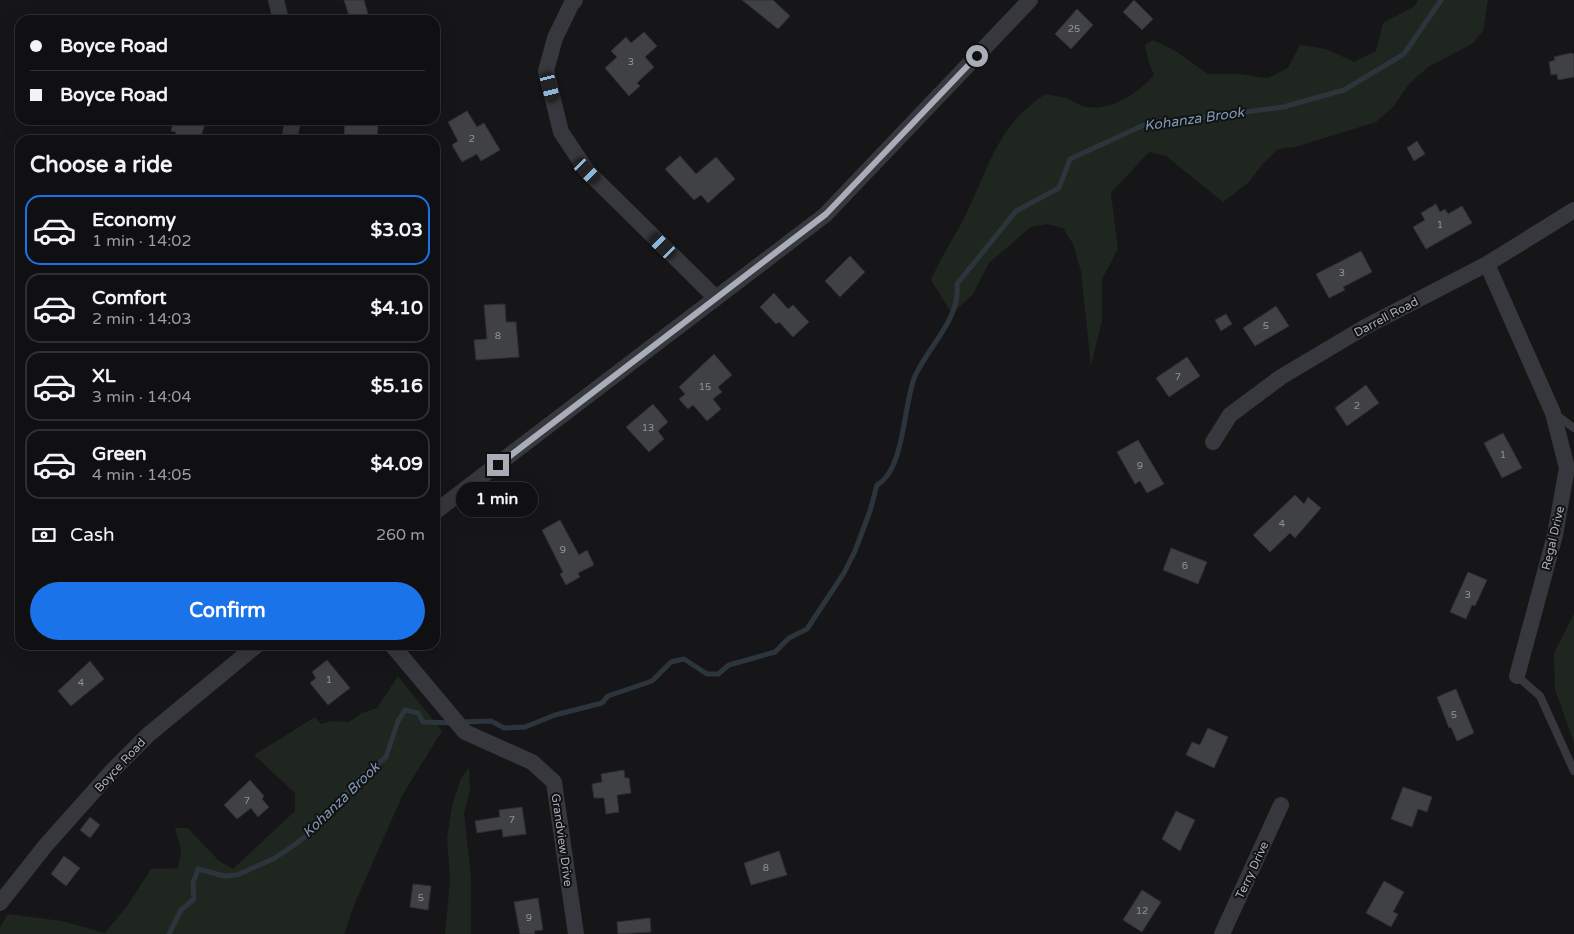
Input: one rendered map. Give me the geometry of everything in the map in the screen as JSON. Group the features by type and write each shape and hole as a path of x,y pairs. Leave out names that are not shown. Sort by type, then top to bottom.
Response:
{"street":[{"path":"276,0 279,15"},
{"path":"576,0 571,5 555,38 546,71 561,132 587,171 716,298"},
{"path":"440,508 826,214 1030,0"},
{"name":"Darrell Road","path":"1213,442 1230,415 1281,377 1365,327 1487,264 1574,210"},
{"name":"Regal Drive","path":"1487,264 1553,413 1567,468 1555,535 1517,676"},
{"name":"Boyce Road","path":"0,903 46,845 142,741 251,650"},
{"name":"Grandview Drive","path":"396,650 465,732 532,762 554,782 576,934"},
{"name":"Terry Drive","path":"1222,934 1281,805"}],"lane":[{"path":"1553,413 1574,428"},
{"path":"1517,676 1540,696 1574,771"}],"shaded area":[{"path":"1418,0 1488,0 1483,31 1472,44 1428,67 1409,84 1393,107 1376,122 1295,147 1278,149 1248,183 1223,202 1166,156 1149,152 1111,193 1118,249 1102,279 1102,320 1091,366 1081,271 1073,244 1063,228 1047,224 1031,227 989,263 973,294 952,314 931,280 939,262 964,219 990,161 1006,132 1029,106 1045,94 1065,98 1082,106 1096,108 1124,99 1148,82 1154,75 1145,45 1153,40 1177,52 1208,74 1237,74 1268,78 1288,68 1300,45 1326,49 1354,62 1376,51 1383,23 1415,6"},
{"path":"1574,614 1574,742 1555,690 1554,653"},
{"path":"398,676 442,731 403,794 355,903 344,934 0,934 0,927 8,914 62,921 105,933 128,905 151,869 178,868 181,850 175,828 188,828 219,861 233,869 295,811 295,793 254,755 315,717 321,724 331,721 349,722 362,713 377,708"},
{"path":"469,768 470,790 464,813 471,876 471,934 445,934 450,880 447,838 452,806 461,778"}],"building":[{"path":"344,0 364,0 368,14 349,15"},
{"path":"742,0 773,0 790,16 778,29"},
{"path":"1134,0 1153,19 1142,30 1123,12"},
{"path":"1077,9 1093,25 1071,49 1055,34"},
{"path":"644,32 657,46 645,57 654,67 637,83 640,86 629,96 605,68 617,57 611,51 626,37 631,43"},
{"path":"1574,54 1574,77 1558,80 1557,74 1551,75 1549,62 1555,60 1554,57"},
{"path":"467,111 477,127 484,123 500,150 481,161 477,154 462,162 452,145 458,141 448,122"},
{"path":"173,125 204,125 202,135 176,135 176,132 171,131"},
{"path":"345,125 378,126 377,135 344,135"},
{"path":"1417,141 1425,154 1414,161 1407,148"},
{"path":"680,156 696,174 716,157 735,179 708,203 701,195 694,200 665,169"},
{"path":"1436,204 1440,212 1445,209 1448,214 1462,206 1472,223 1426,249 1413,227 1425,220 1421,213"},
{"path":"1361,251 1372,272 1343,287 1345,290 1329,298 1316,274"},
{"path":"850,256 865,272 840,297 825,281"},
{"path":"774,293 788,309 793,305 809,322 793,337 779,322 776,324 760,307"},
{"path":"505,304 506,322 516,322 519,357 476,360 474,340 487,339 484,305"},
{"path":"1276,306 1289,326 1255,346 1243,328"},
{"path":"1226,314 1232,324 1221,331 1215,320"},
{"path":"714,354 732,375 718,387 722,392 713,399 721,409 707,421 693,405 688,409 679,399 685,394 679,387"},
{"path":"1187,357 1200,376 1169,397 1156,378"},
{"path":"1366,385 1379,403 1347,426 1335,408"},
{"path":"653,404 668,422 658,431 664,439 649,452 626,427"},
{"path":"1503,433 1522,468 1502,478 1484,443"},
{"path":"1138,440 1164,484 1147,493 1140,481 1135,484 1117,452"},
{"path":"1295,495 1304,504 1308,497 1321,508 1295,538 1290,533 1270,552 1253,535"},
{"path":"560,520 579,555 587,550 594,565 578,573 580,577 566,585 560,574 563,572 542,530"},
{"path":"1171,548 1207,562 1198,584 1163,570"},
{"path":"1468,572 1487,580 1475,606 1472,605 1466,619 1450,612"},
{"path":"327,660 350,688 328,705 310,683 316,678 312,672"},
{"path":"90,661 104,679 71,706 58,691"},
{"path":"1456,689 1474,733 1457,741 1451,727 1449,728 1437,697"},
{"path":"1208,728 1228,737 1214,768 1186,755 1192,742 1200,745"},
{"path":"624,770 625,778 629,778 631,793 617,795 619,812 606,814 604,798 594,798 592,784 602,782 601,774"},
{"path":"250,780 264,796 262,799 269,807 258,817 251,808 237,819 224,805"},
{"path":"1403,787 1432,797 1427,812 1418,809 1412,827 1391,819"},
{"path":"522,807 526,834 503,837 502,829 477,833 475,821 500,817 499,810"},
{"path":"1176,811 1195,820 1180,851 1162,839"},
{"path":"90,817 100,825 90,838 80,830"},
{"path":"779,851 787,875 751,885 744,863"},
{"path":"64,856 80,868 66,886 51,874"},
{"path":"1384,881 1404,892 1393,912 1398,914 1391,927 1366,913"},
{"path":"413,884 431,886 428,910 410,907"},
{"path":"1142,890 1161,902 1142,932 1123,920"},
{"path":"538,898 543,930 534,931 535,934 520,934 514,902"},
{"path":"650,918 651,932 618,934 617,922"}],"waterway":[{"name":"Kohanza Brook","path":"462,722 491,721 504,728 525,727 555,715 602,703 608,696 652,681 671,662 684,659 707,674 718,674 729,665 775,652 789,638 807,629 844,573 855,551 870,511 877,485 886,477 893,465 902,435 915,376 949,320 957,297 957,284 1016,211 1059,188 1070,159 1144,125 1283,107 1344,90 1404,54 1441,0"},
{"name":"Kohanza Brook","path":"169,934 181,910 194,899 193,883 198,869 224,876 237,875 275,858 297,843 313,830 361,777 386,757 398,721 405,710 418,713 423,722 453,723"}],"route":[{"path":"498,465 826,214 977,56"}]}
